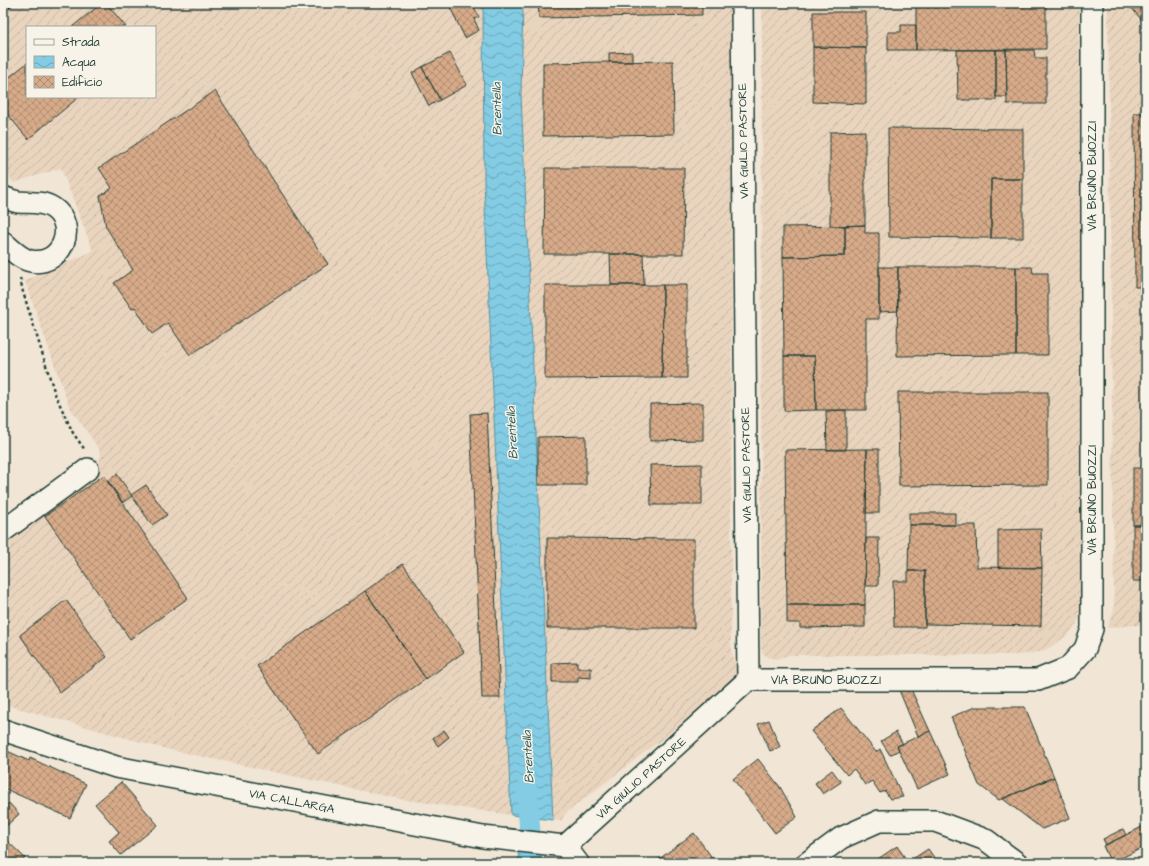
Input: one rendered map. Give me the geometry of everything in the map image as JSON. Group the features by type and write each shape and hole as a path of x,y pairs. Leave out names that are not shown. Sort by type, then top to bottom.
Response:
{"street":[{"name":"VIA GIULIO PASTORE","path":"565,846 748,680 742,3"},
{"name":"VIA BRUNO BUOZZI","path":"748,680 1038,680 1068,668 1085,649 1092,629 1092,3"},
{"path":"3,197 17,202 46,204 60,215 66,232 61,249 48,260 39,262 31,261 23,258 9,248"},
{"path":"3,531 88,469"},
{"name":"VIA CALLARGA","path":"3,730 116,767 483,837 565,846"},
{"path":"807,863 841,838 879,821 935,821 986,840 1017,863"},
{"path":"565,846 578,863"}],"path":[{"path":"9,248 55,394 73,433 85,451 88,469"}],"shaded area":[{"path":"3,3 483,3 484,183 511,815 400,799 162,748 3,704 3,544 92,479 96,474 101,455 99,449 69,406 25,281 93,251 61,168 13,183 3,165"},
{"path":"523,3 732,3 731,645 733,658 744,676 567,812 562,821 553,820 521,95"},
{"path":"762,3 1079,3 1085,606 1076,625 1069,634 1051,647 1041,652 1019,655 789,655 776,659 767,657 762,652"},
{"path":"1108,3 1146,3 1146,624 1107,628 1114,610"}],"water":[{"path":"483,3 523,3 521,95 553,820 511,815 484,183"},
{"path":"518,849 540,849 540,863 519,863"}],"building":[{"path":"102,3 106,3 125,26 73,26"},
{"path":"448,3 472,3 479,17 474,19 479,30 465,38"},
{"path":"538,3 702,3 702,15 539,18"},
{"path":"916,3 1046,3 1046,49 916,50"},
{"path":"1131,3 1146,3 1146,25 1129,5"},
{"path":"813,12 866,12 866,48 813,47"},
{"path":"901,25 916,25 916,50 888,50 888,32 901,32"},
{"path":"813,47 866,48 866,104 813,102"},
{"path":"957,50 996,50 996,100 958,100"},
{"path":"996,50 1006,50 1007,97 996,97"},
{"path":"1006,50 1034,50 1035,58 1046,58 1046,104 1007,104"},
{"path":"632,52 632,62 609,62 609,53"},
{"path":"450,53 467,85 440,100 422,67"},
{"path":"673,61 674,134 543,136 543,63"},
{"path":"26,64 26,98 78,98 28,139 3,109 3,82"},
{"path":"422,67 440,100 429,106 412,73"},
{"path":"215,91 328,264 190,355 168,323 152,334 135,307 132,309 114,283 133,270 106,227 100,196 112,188 99,168"},
{"path":"1134,113 1146,113 1146,287 1135,287"},
{"path":"888,128 1023,129 1023,179 991,179 991,238 889,237"},
{"path":"865,131 865,225 830,226 830,132"},
{"path":"545,168 684,168 683,254 544,254"},
{"path":"991,179 1023,179 1023,238 991,238"},
{"path":"865,225 865,233 879,233 879,319 866,319 866,410 816,410 815,356 784,356 783,257 845,256 845,226"},
{"path":"845,226 845,256 783,257 783,227"},
{"path":"610,254 643,254 644,285 611,285"},
{"path":"879,267 898,267 898,311 879,312"},
{"path":"898,267 1016,267 1016,355 897,356"},
{"path":"1016,267 1032,267 1033,273 1048,273 1048,355 1016,355"},
{"path":"545,285 663,285 662,378 545,379"},
{"path":"663,285 687,285 687,378 662,378"},
{"path":"784,356 815,356 816,410 784,411"},
{"path":"898,392 1048,392 1048,485 899,486"},
{"path":"703,403 703,440 650,441 650,404"},
{"path":"846,410 846,450 827,450 826,411"},
{"path":"487,413 500,698 482,698 470,414"},
{"path":"586,436 586,485 538,485 538,437"},
{"path":"867,449 879,449 879,513 866,513"},
{"path":"867,449 865,605 787,605 785,450"},
{"path":"702,464 702,505 651,505 650,465"},
{"path":"1133,468 1146,468 1146,525 1133,525"},
{"path":"117,474 132,496 122,503 107,481"},
{"path":"104,475 188,598 130,639 45,516"},
{"path":"146,485 167,515 152,525 131,495"},
{"path":"909,513 955,513 955,525 909,525"},
{"path":"909,525 976,525 977,567 1042,568 1041,626 925,624 925,571 908,571"},
{"path":"1133,525 1146,525 1146,581 1133,581"},
{"path":"1041,529 1042,568 998,567 998,530"},
{"path":"547,538 694,539 694,628 547,628"},
{"path":"866,538 879,538 878,586 865,586"},
{"path":"403,564 464,652 426,679 365,591"},
{"path":"908,571 925,571 925,627 894,627 893,581 908,581"},
{"path":"365,591 426,679 318,754 257,666"},
{"path":"66,600 107,657 60,693 20,635"},
{"path":"787,605 865,605 865,627 800,628 800,623 787,623"},
{"path":"577,662 577,668 591,668 591,678 578,677 578,682 552,682 552,663"},
{"path":"909,685 930,731 918,736 899,690"},
{"path":"975,707 1025,707 1054,777 999,800 979,785 951,717"},
{"path":"841,708 876,752 880,749 903,797 890,799 885,791 880,793 872,781 865,785 854,769 847,775 811,731"},
{"path":"769,720 780,747 770,751 758,724"},
{"path":"444,730 449,737 438,746 433,738"},
{"path":"930,731 950,774 917,789 897,746"},
{"path":"896,732 903,744 897,746 899,750 890,755 881,741"},
{"path":"3,749 29,761 30,758 86,784 70,818 3,788"},
{"path":"758,759 780,787 797,817 775,833 733,779"},
{"path":"832,770 841,782 823,794 815,783"},
{"path":"1054,777 1070,818 1042,829 1003,799"},
{"path":"121,782 158,825 121,855 109,841 119,832 95,804"},
{"path":"9,803 19,814 3,829 3,808"},
{"path":"1146,825 1146,846 1111,863 1103,846"},
{"path":"1123,829 1126,835 1106,845 1103,839"},
{"path":"694,833 716,863 654,863"},
{"path":"3,837 25,858 20,863 3,863"},
{"path":"897,846 908,862 928,849 938,863 872,863"}],"waterway":[{"name":"Brentella","path":"527,789 532,863"}]}
